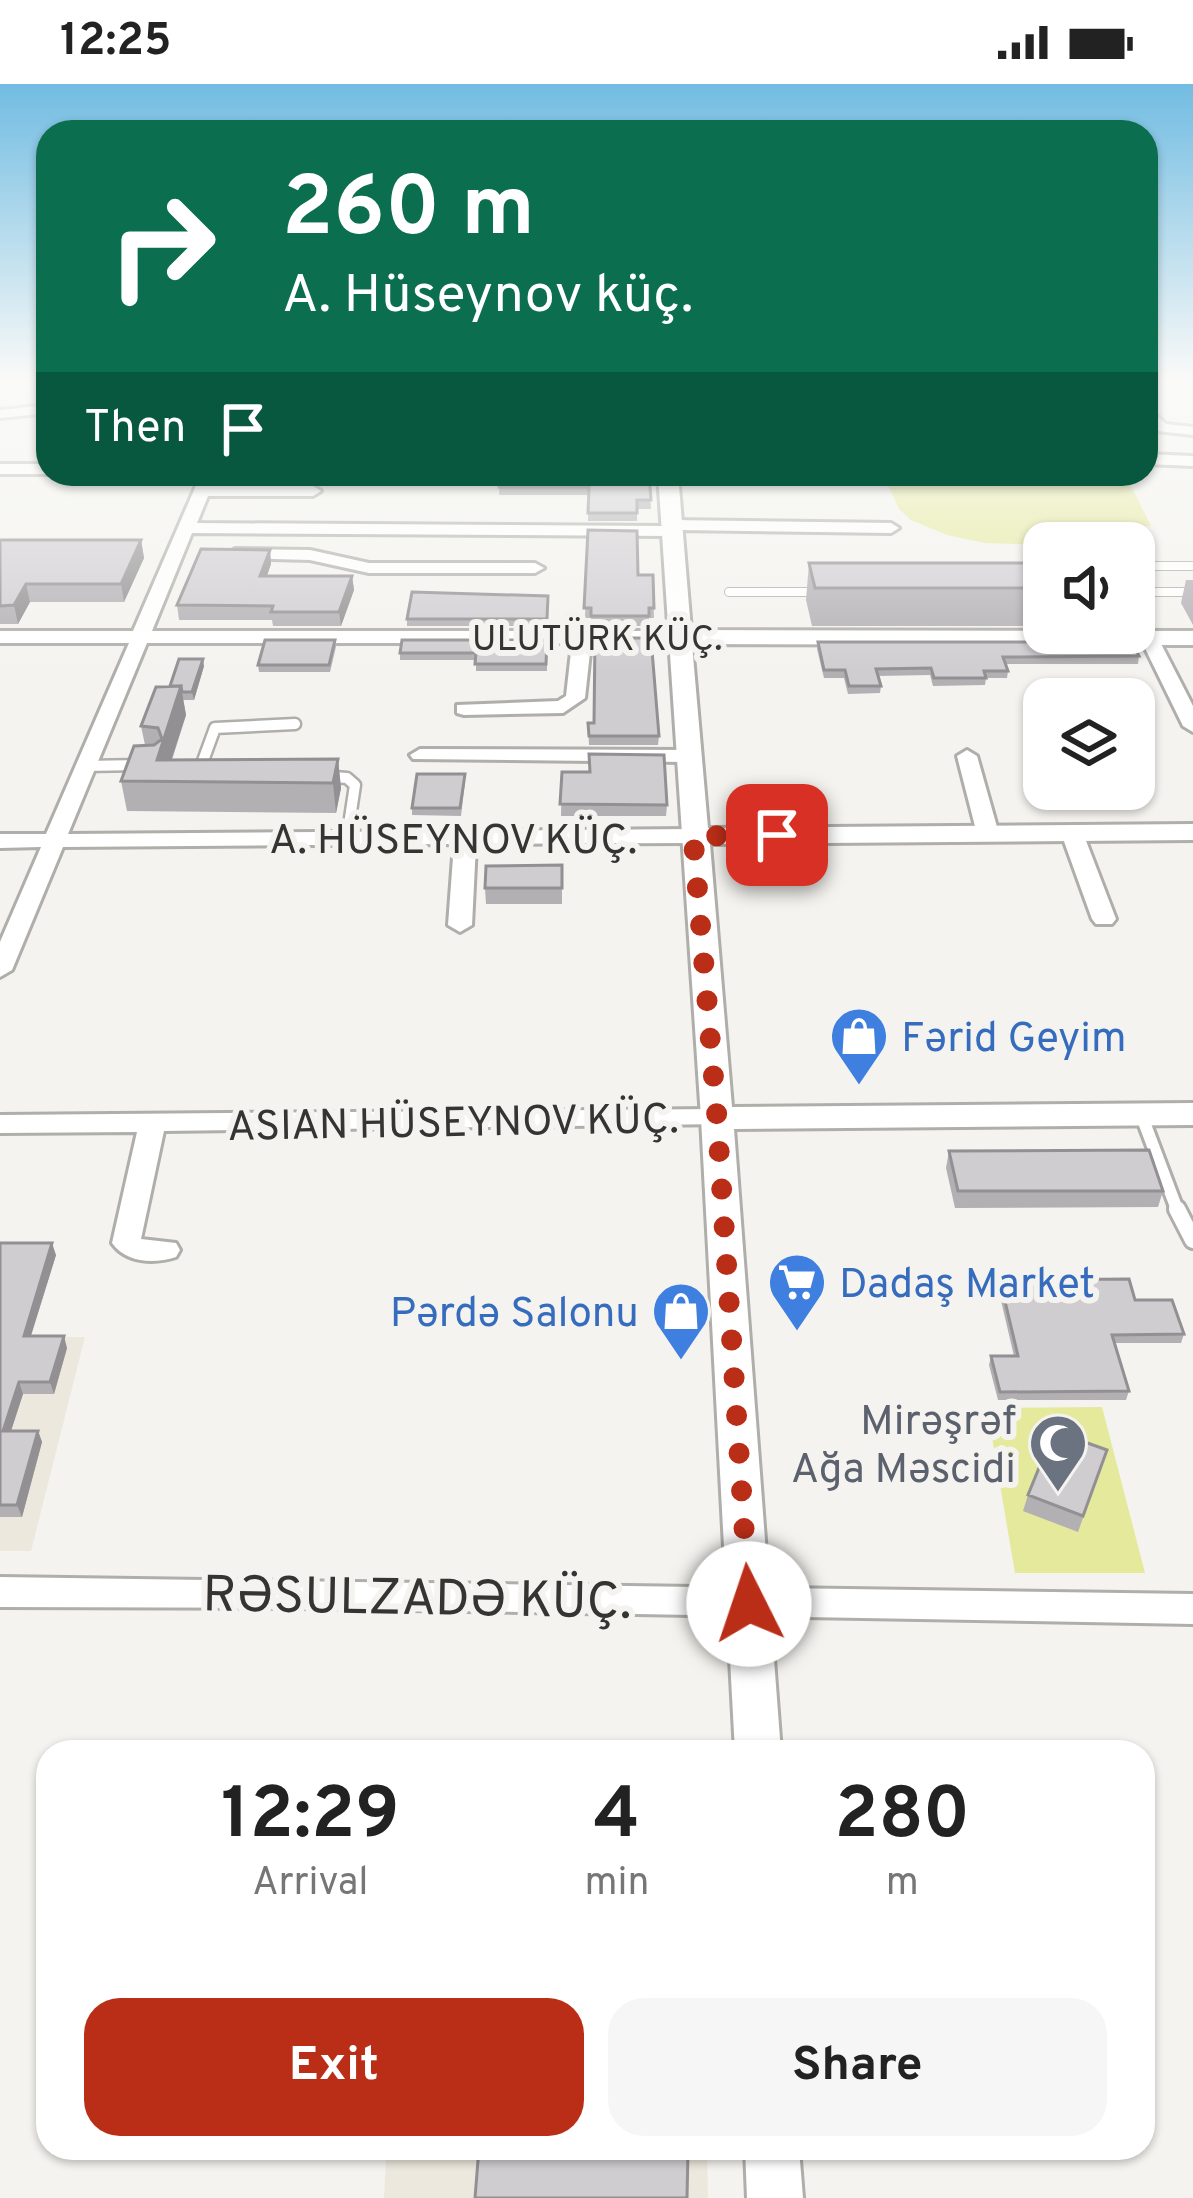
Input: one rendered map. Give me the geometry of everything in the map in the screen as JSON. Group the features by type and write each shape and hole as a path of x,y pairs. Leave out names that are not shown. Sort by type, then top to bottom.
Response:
{"street":[{"path":"0,970 204,486"},
{"path":"246,486 314,491"},
{"path":"669,486 717,1118 757,1740"},
{"path":"186,528 671,528 776,517 891,528"},
{"path":"175,553 199,554"},
{"path":"222,554 310,554 369,568 536,568"},
{"name":"ULUTÜRK KÜÇ.","path":"0,637 1023,635"},
{"path":"464,709 563,707 575,698 582,637"},
{"name":"ULUTÜRK KÜÇ.","path":"1155,638 1193,638"},
{"path":"1155,650 1193,724"},
{"path":"420,755 687,756"},
{"path":"967,756 988,834"},
{"name":"A. HÜSEYNOV KÜÇ.","path":"0,841 1193,832"},
{"path":"1072,833 1104,919"},
{"path":"460,925 465,837"},
{"name":"ASIAN HÜSEYNOV KÜÇ.","path":"0,1124 1193,1114"},
{"path":"152,1123 126,1244 138,1250 166,1250"},
{"name":"RƏSULZADƏ KÜÇ.","path":"0,1592 236,1590 749,1604 1193,1609"},
{"path":"773,2160 775,2198"}],"lane":[{"path":"1155,566 1193,566"},
{"path":"1155,589 1193,592"},
{"path":"729,592 842,592"},
{"path":"215,778 203,775 200,769 215,728 295,724"},
{"path":"86,766 158,765"},
{"path":"304,777 352,781 347,838"},
{"path":"1141,1114 1187,1236 1193,1240"}],"shaded area":[{"path":"0,1337 85,1337 31,1551 0,1551"},
{"path":"386,2160 707,2160 708,2198 384,2198"}],"green space":[{"path":"888,486 1131,486 1149,522 1023,522 1023,544 947,535 911,520 899,509"},
{"path":"1102,1407 1145,1573 1015,1573 987,1408"}],"building":[{"path":"650,486 651,500 637,500 637,513 588,513 589,487 499,487"},
{"path":"588,530 637,531 638,575 653,575 654,608 649,608 649,616 591,616 591,608 584,608"},
{"path":"0,540 141,540 121,584 26,584 14,605 0,606"},
{"path":"201,549 270,550 260,576 352,576 339,612 177,605"},
{"path":"809,563 1023,563 1023,588 815,588"},
{"path":"412,592 548,596 547,619 407,619"},
{"path":"595,638 651,638 659,736 589,736 588,723 594,723"},
{"path":"265,640 335,640 329,665 258,665"},
{"path":"402,640 547,640 546,664 475,664 476,653 400,653"},
{"path":"818,642 1023,642 1023,654 1139,656 1003,657 1008,671 984,671 986,678 934,678 931,668 876,669 881,686 849,686 845,670 824,670"},
{"path":"179,659 203,659 192,692 170,686"},
{"path":"181,686 157,760 338,759 333,783 121,781 134,746 154,745 162,739 158,728 141,726 156,687"},
{"path":"589,754 664,755 667,805 560,804 562,772 590,772"},
{"path":"417,774 465,774 460,808 412,808"},
{"path":"562,865 562,888 485,888 486,866"},
{"path":"1149,1150 1163,1191 958,1191 949,1151"},
{"path":"0,1243 52,1243 24,1336 64,1336 50,1382 19,1382 3,1431 38,1431 17,1505 0,1505"},
{"path":"1129,1279 1135,1300 1172,1300 1184,1334 1112,1335 1129,1391 1000,1392 991,1356 1018,1356 1000,1280"},
{"path":"1054,1431 1107,1450 1083,1516 1028,1495"},
{"path":"478,2160 688,2160 687,2198 475,2198"}],"place":[{"name":"Fərid Geyim","path":"859,1087"},
{"name":"Dadaş Market","path":"797,1333"},
{"name":"Pərdə Salonu","path":"681,1362"},
{"name":"Mirəşrəf Ağa Məscidi","path":"1058,1494"}],"route":[{"path":"749,1604 693,836 777,835"}]}
